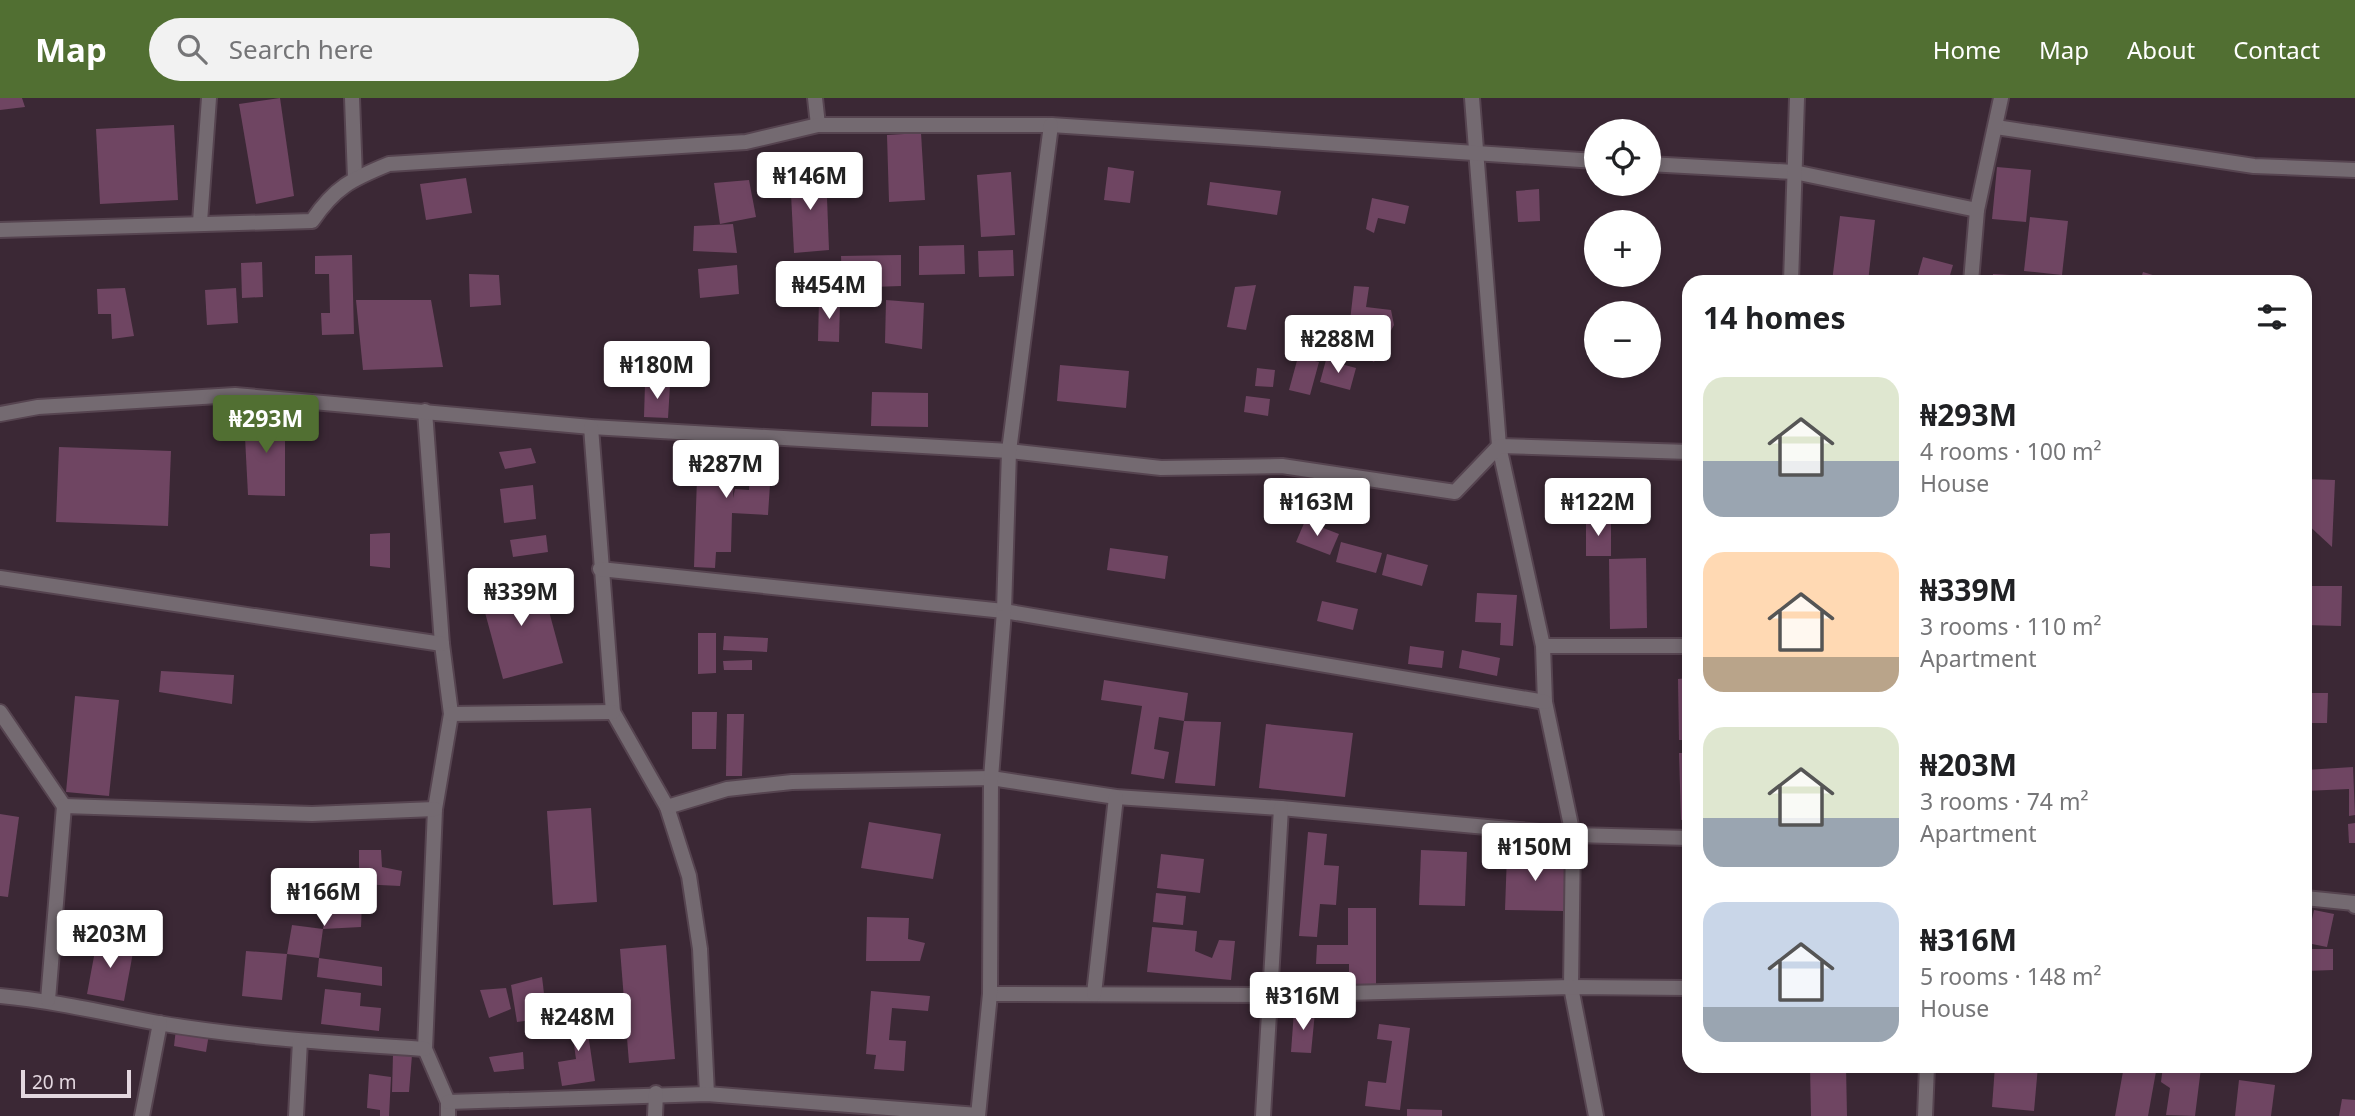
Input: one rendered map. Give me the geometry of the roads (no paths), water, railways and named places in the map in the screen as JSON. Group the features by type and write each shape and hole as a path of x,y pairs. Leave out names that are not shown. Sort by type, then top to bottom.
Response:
{"street":[{"path":"201,222 209,98"},
{"path":"352,98 355,178"},
{"path":"815,98 817,125"},
{"path":"1472,98 1499,446 1543,646 1545,702 1573,835 1571,987 1597,1116"},
{"path":"1791,275 1797,98"},
{"path":"1971,275 1977,210 2001,98"},
{"path":"0,230 201,222 312,221 330,195 355,178 389,164 746,142 817,125 1051,125 1584,160"},
{"path":"425,411 442,644 451,714 435,809 425,1049 448,1109 656,1093 707,1094 978,1116 990,994 991,778 1004,611 1009,451 1051,125"},
{"path":"1996,127 2254,166 2355,170"},
{"path":"1661,165 1794,172 1977,210"},
{"path":"0,414 38,407 235,395 591,427 1009,451 1161,468 1282,466 1455,492 1499,446 1682,452"},
{"path":"591,427 613,712 667,807 689,876 701,948 707,1094"},
{"path":"600,569 1004,611 1545,702"},
{"path":"0,578 442,644"},
{"path":"1543,646 1682,646"},
{"path":"0,712 64,806 48,1000"},
{"path":"451,714 613,712"},
{"path":"667,807 727,789 792,782 991,778 1116,797 1281,808 1573,835 1682,838"},
{"path":"1094,994 1116,797"},
{"path":"64,806 181,812 312,814 435,809"},
{"path":"1263,1116 1281,808"},
{"path":"2312,899 2354,903 2355,906"},
{"path":"990,994 1269,995 1571,987 1682,988"},
{"path":"0,996 48,1000 160,1023 300,1041 425,1049"},
{"path":"142,1116 160,1023"},
{"path":"296,1116 300,1041"},
{"path":"1925,1116 1927,1073"},
{"path":"655,1116 656,1093"}]}
